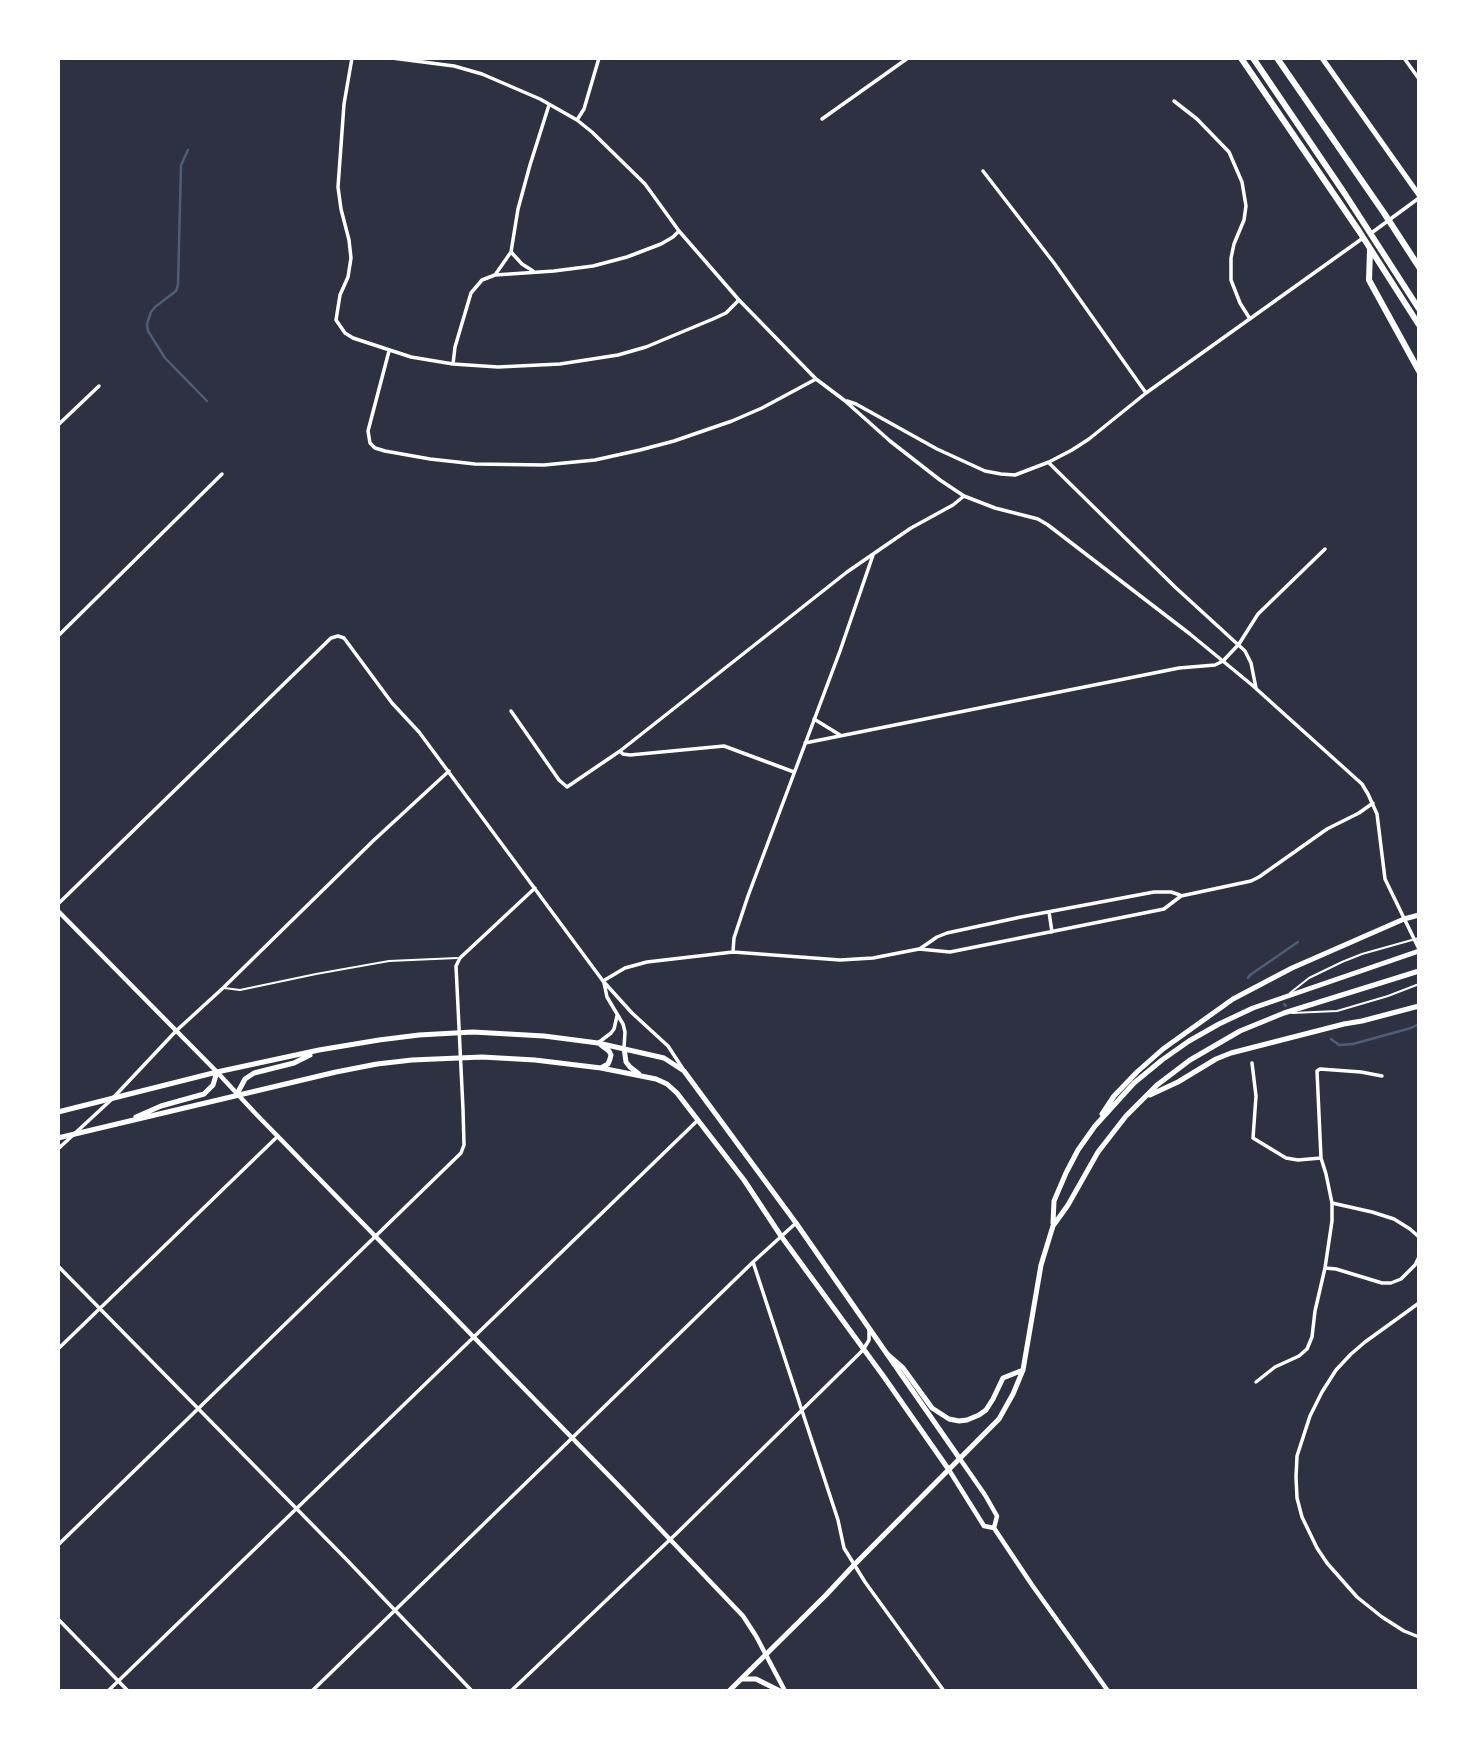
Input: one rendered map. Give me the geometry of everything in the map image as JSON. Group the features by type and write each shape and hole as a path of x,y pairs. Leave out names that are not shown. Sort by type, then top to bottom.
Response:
{"highway":[{"path":"1241,58 1359,231 1419,325"},
{"path":"1253,58 1419,309"},
{"path":"1277,58 1419,267"},
{"path":"1369,247 1369,280 1419,371"}],"main road":[{"path":"1322,58 1419,196"},
{"path":"729,1691 999,1419 1023,1370 1041,1265 1053,1226 1054,1202 1066,1173 1114,1096 1163,1049 1233,999 1292,968 1419,915"},
{"path":"1095,1126 1134,1083 1189,1041 1230,1019 1287,996 1419,950"},
{"path":"1053,1226 1098,1152 1126,1116 1144,1097 1189,1060 1240,1031 1284,1013 1418,971"},
{"path":"1144,1097 1231,1054 1419,1006"},
{"path":"58,1112 217,1072 319,1050 379,1040 459,1032 544,1036 598,1043 664,1058 684,1071 796,1223 960,1459"},
{"path":"598,1043 611,1055 607,1064 601,1068"},
{"path":"624,1048 626,1062 639,1075"},
{"path":"237,1094 245,1079 254,1073 294,1063 319,1050"},
{"path":"58,1138 237,1094 377,1064 461,1058 535,1060 601,1068 639,1075 667,1084 677,1093 744,1180 781,1236 949,1469"},
{"path":"121,1124 161,1106 204,1094 213,1085 217,1072"},
{"path":"887,1354 903,1368 932,1408 949,1419 959,1421 986,1410 1003,1378 1023,1370"},
{"path":"742,1679 756,1679 780,1691"}],"street":[{"path":"352,58 344,104 338,187 351,258 335,320 352,338 411,357 453,364 498,367 573,363 618,355 691,330 726,313 739,300"},
{"path":"392,58 454,66 482,74 549,104 577,120 645,184 680,231 739,300 816,379 890,441 964,496 995,508 1038,519 1048,525 1190,634 1257,690 1362,784 1377,814 1385,879 1419,950"},
{"path":"577,120 584,108 599,58"},
{"path":"822,119 908,58"},
{"path":"1404,58 1419,79"},
{"path":"1174,101 1197,119 1229,152 1242,182 1246,206 1231,258 1231,280 1250,319"},
{"path":"495,275 511,252 521,198 549,104"},
{"path":"982,170 1054,263 1146,393"},
{"path":"844,400 985,471 1015,475 1049,462 1089,439 1146,393 1419,196"},
{"path":"453,364 455,347 471,293 482,280 495,275 593,266 661,244 680,231"},
{"path":"511,252 534,272"},
{"path":"389,351 368,431 370,443 385,451 475,464 544,465 595,460 640,450 732,421 816,379"},
{"path":"58,425 99,386"},
{"path":"1049,462 1175,587 1245,651 1251,663 1257,690"},
{"path":"58,636 222,474"},
{"path":"511,711 559,780 567,787 620,751 847,572 964,496"},
{"path":"804,743 1179,668 1215,665 1223,661 1238,644 1258,614 1325,550"},
{"path":"733,951 734,938 748,896 874,553"},
{"path":"58,904 331,638 338,636 344,638 386,696 419,732 449,771 603,981 632,1013 668,1046 684,1071"},
{"path":"814,719 842,736"},
{"path":"620,751 630,755 724,746 794,772"},
{"path":"58,1149 364,849 449,771"},
{"path":"603,981 625,968 647,962 733,951 841,960 919,950 950,952 1164,909 1181,896 1251,881 1332,826 1359,813 1373,802"},
{"path":"58,1545 461,1153 457,965 460,958 535,888"},
{"path":"919,950 947,933 1154,892 1171,892 1181,896"},
{"path":"58,911 743,1616 785,1691"},
{"path":"1049,912 1052,932"},
{"path":"603,981 607,997 623,1024 624,1048"},
{"path":"598,1043 614,1029 617,1016"},
{"path":"1252,1063 1256,1096 1253,1138 1286,1158 1321,1158"},
{"path":"1256,1382 1275,1367 1299,1356 1307,1349 1312,1337 1332,1221 1332,1203 1321,1158 1317,1071 1361,1072 1382,1076"},
{"path":"108,1691 698,1120"},
{"path":"58,1349 278,1136"},
{"path":"1332,1203 1394,1219 1419,1237"},
{"path":"312,1691 796,1223"},
{"path":"1325,1268 1391,1283 1401,1279 1419,1257"},
{"path":"753,1262 838,1520 844,1548 944,1691"},
{"path":"58,1266 472,1691"},
{"path":"1419,1303 1365,1342 1336,1370 1321,1392 1310,1416 1297,1456 1296,1477 1297,1498 1303,1517 1327,1563 1365,1604 1382,1617 1419,1637"},
{"path":"511,1691 670,1540 863,1350 869,1340 869,1329"},
{"path":"960,1459 997,1516 994,1528"},
{"path":"949,1469 984,1526 994,1528 1108,1691"},
{"path":"58,1619 128,1691"}],"lane":[{"path":"1287,996 1309,978 1342,962 1419,938"},
{"path":"223,988 240,990 390,961 460,958"},
{"path":"1284,1013 1337,1012 1419,984"}],"waterway":[{"path":"188,150 181,165 178,285 176,291 151,312 147,324 148,331 165,358 207,401"},
{"path":"1248,978 1298,942"},
{"path":"1331,1039 1339,1045 1353,1044 1419,1024"}]}
